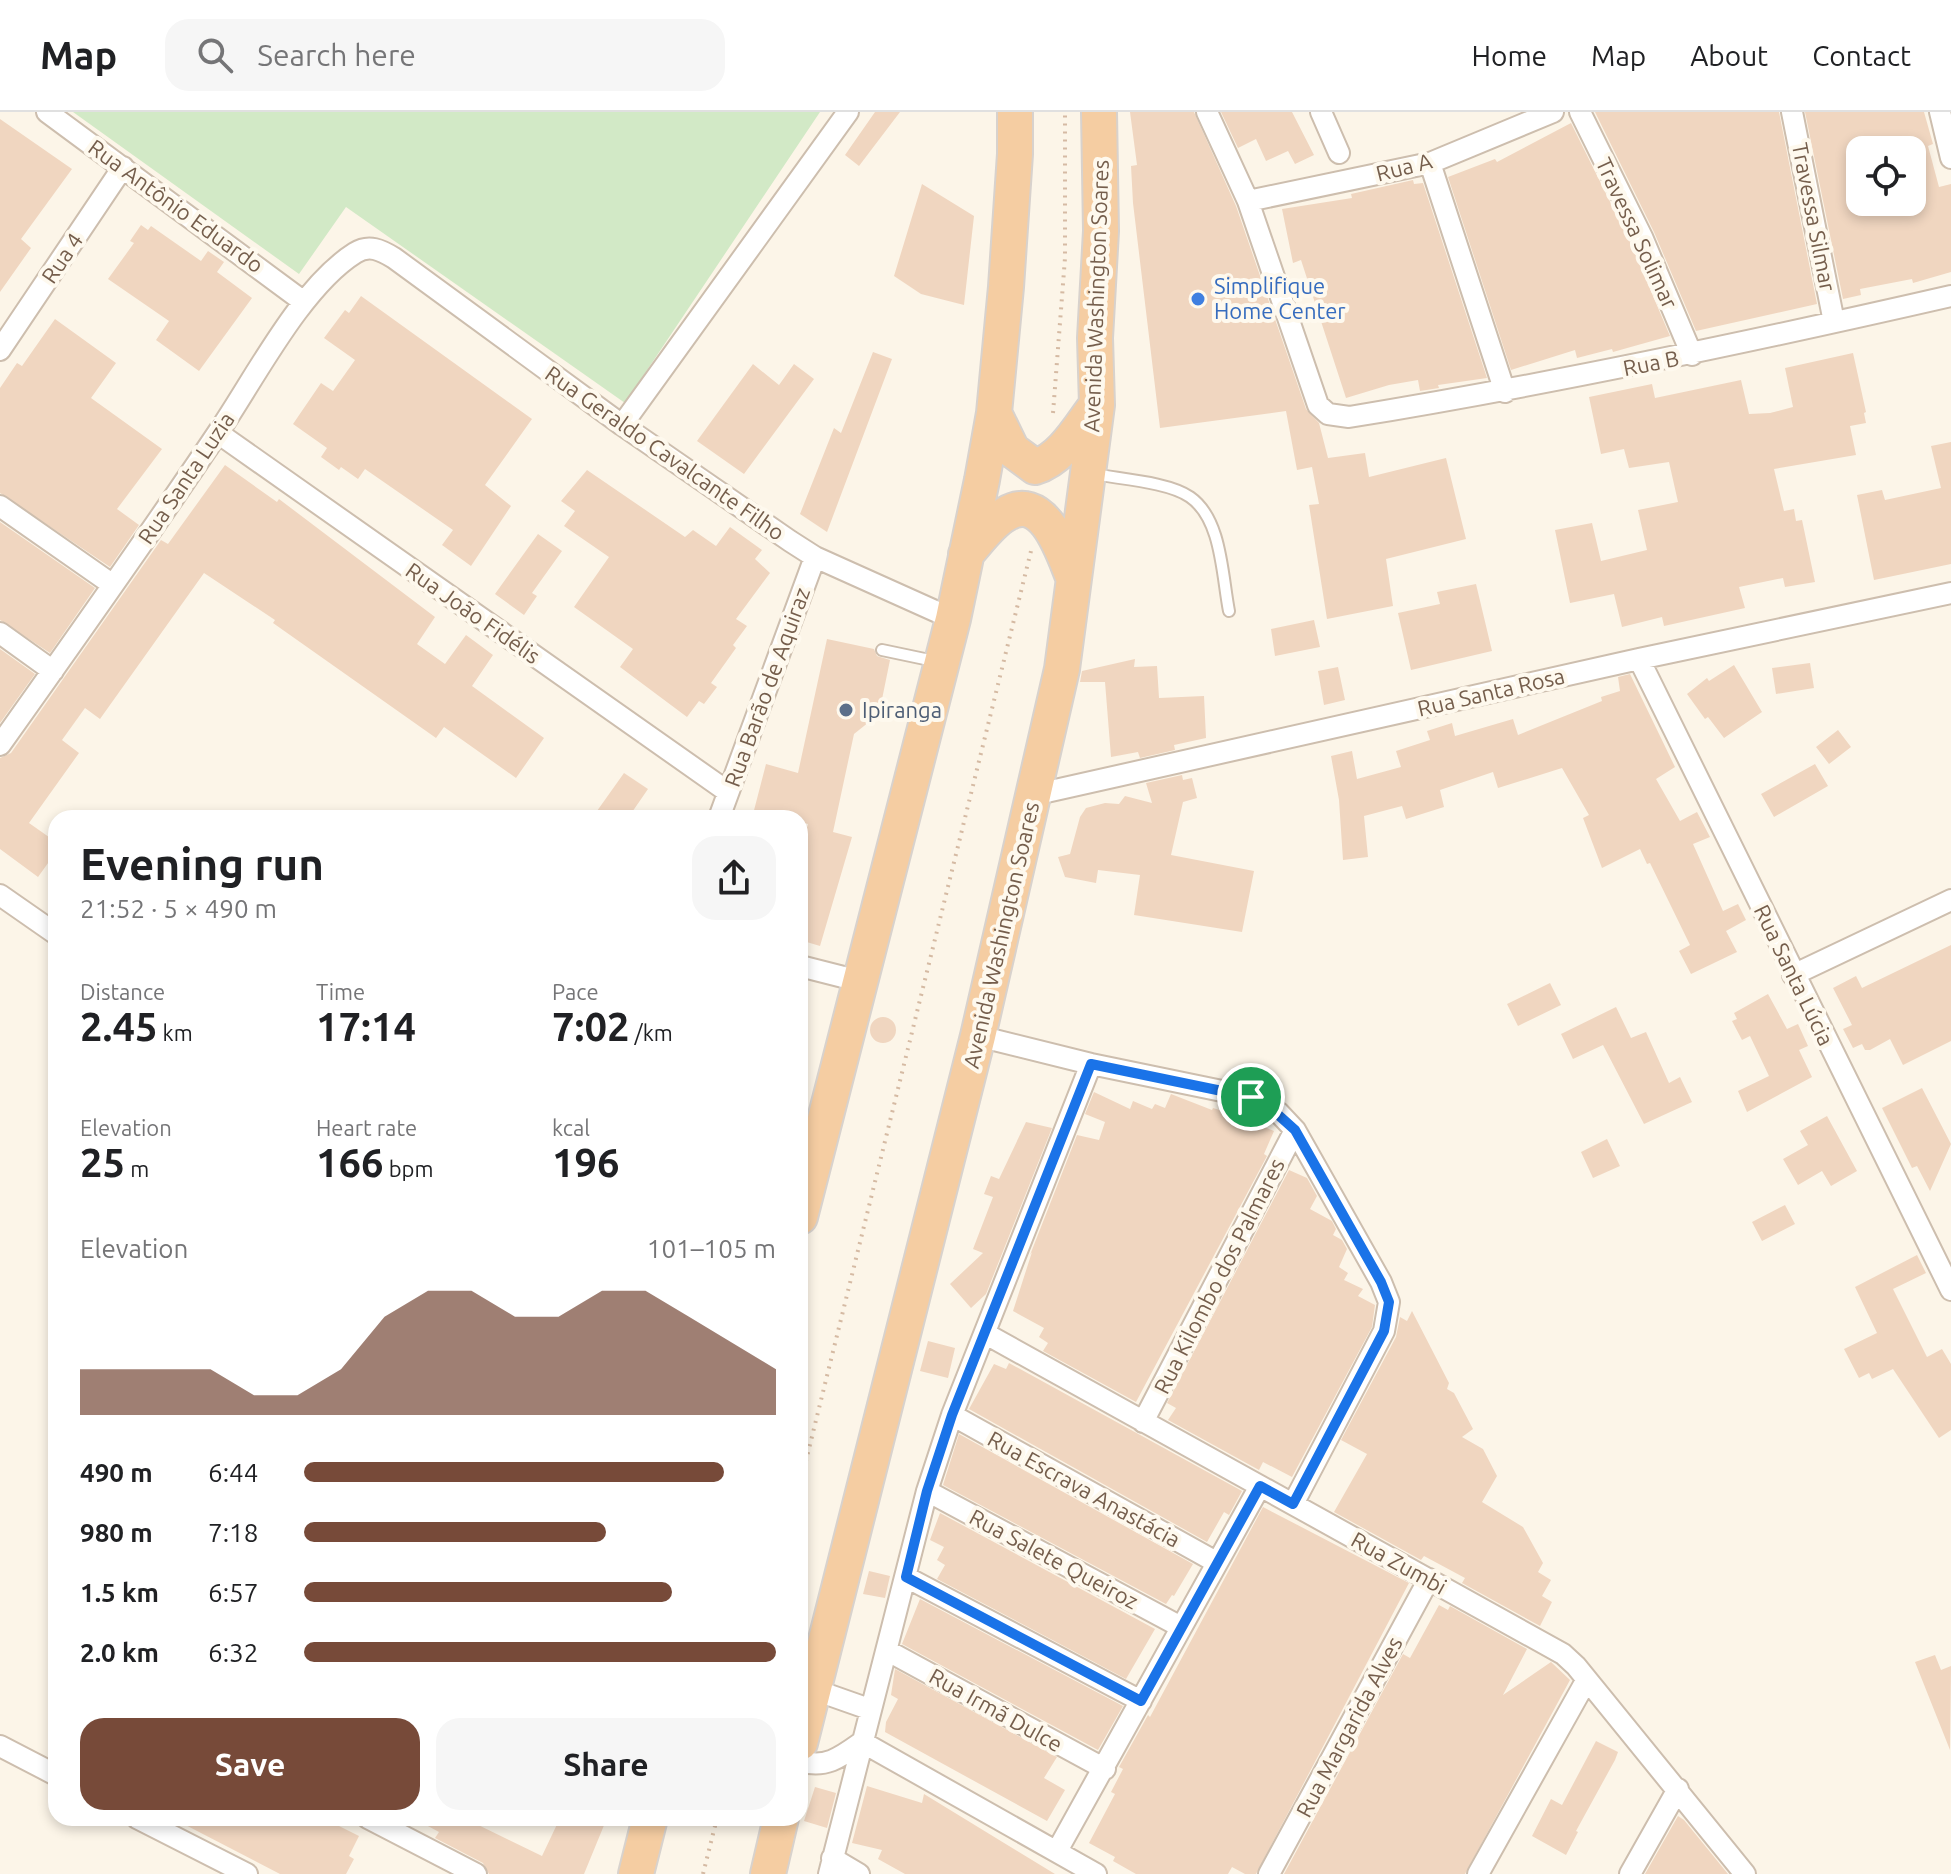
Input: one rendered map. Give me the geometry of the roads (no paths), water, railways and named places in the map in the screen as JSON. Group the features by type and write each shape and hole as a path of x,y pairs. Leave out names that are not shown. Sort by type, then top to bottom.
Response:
{"highway":[{"path":"808,1185 953,619 994,413 1013,184 1015,112"},
{"name":"Avenida Washington Soares","path":"808,1715 978,1036 1062,669 1097,405 1095,338 1101,231 1099,112"},
{"path":"994,413 1012,450 1035,467 1046,464 1058,453 1097,405"},
{"path":"966,554 1006,514 1023,509 1033,511 1053,530 1073,577"},
{"path":"636,1874 648,1826"},
{"path":"768,1874 779,1826"}],"street":[{"name":"Rua Antônio Eduardo","path":"47,112 304,302"},
{"path":"622,425 848,112"},
{"path":"1207,112 1248,201"},
{"path":"1321,112 1339,153"},
{"name":"Rua A","path":"1248,201 1430,163 1553,112"},
{"name":"Travessa Solimar","path":"1580,112 1642,237 1692,355"},
{"name":"Travessa Silmar","path":"1792,112 1834,322"},
{"path":"1940,112 1951,158"},
{"path":"1430,163 1505,392"},
{"name":"Rua 4","path":"0,350 123,167"},
{"name":"Rua B","path":"1248,201 1318,405 1328,414 1349,417 1505,392 1692,355 1951,296"},
{"name":"Rua Santa Luzia","path":"0,745 218,433 304,302 357,251 375,249 394,258"},
{"name":"Rua Geraldo Cavalcante Filho","path":"394,258 622,425 815,557 953,619"},
{"name":"Rua João Fidélis","path":"218,433 728,792"},
{"path":"0,506 113,585"},
{"name":"Rua Barão de Aquiraz","path":"722,810 815,557"},
{"name":"Rua Santa Rosa","path":"1033,795 1639,659 1951,593"},
{"path":"0,633 53,671"},
{"name":"Rua Santa Lúcia","path":"1639,659 1951,1290"},
{"path":"0,895 48,928"},
{"path":"1793,975 1951,900"},
{"path":"808,968 859,981"},
{"path":"978,1036 1091,1064 1251,1097 1264,1102 1295,1130 1381,1282 1389,1302 1384,1331 1293,1504"},
{"path":"859,1874 830,1866 927,1491 952,1415 1091,1064"},
{"name":"Rua Kilombo dos Palmares","path":"1143,1422 1295,1130"},
{"name":"Rua Zumbi","path":"986,1334 1551,1646 1576,1666 1745,1874"},
{"name":"Rua Escrava Anastácia","path":"952,1415 1216,1562"},
{"path":"1057,1851 1260,1486"},
{"name":"Rua Salete Queiroz","path":"927,1491 1181,1627"},
{"path":"906,1577 1141,1701"},
{"name":"Rua Margarida Alves","path":"1269,1874 1429,1579"},
{"name":"Rua Irmã Dulce","path":"888,1651 1105,1769"},
{"path":"1478,1874 1586,1681"},
{"path":"815,1690 869,1709"},
{"path":"808,1763 817,1766 837,1760 862,1742"},
{"path":"862,1742 1096,1874"},
{"path":"0,1746 48,1771"},
{"path":"1630,1874 1678,1789"},
{"path":"153,1826 247,1874"},
{"path":"383,1826 476,1874"}],"lane":[{"path":"1088,472 1176,490 1189,496 1202,508 1211,524 1229,611"},
{"path":"882,650 941,663"}],"place":[{"name":"Simplifique Home Center","path":"1198,299"},
{"name":"Ipiranga","path":"846,710"}]}
